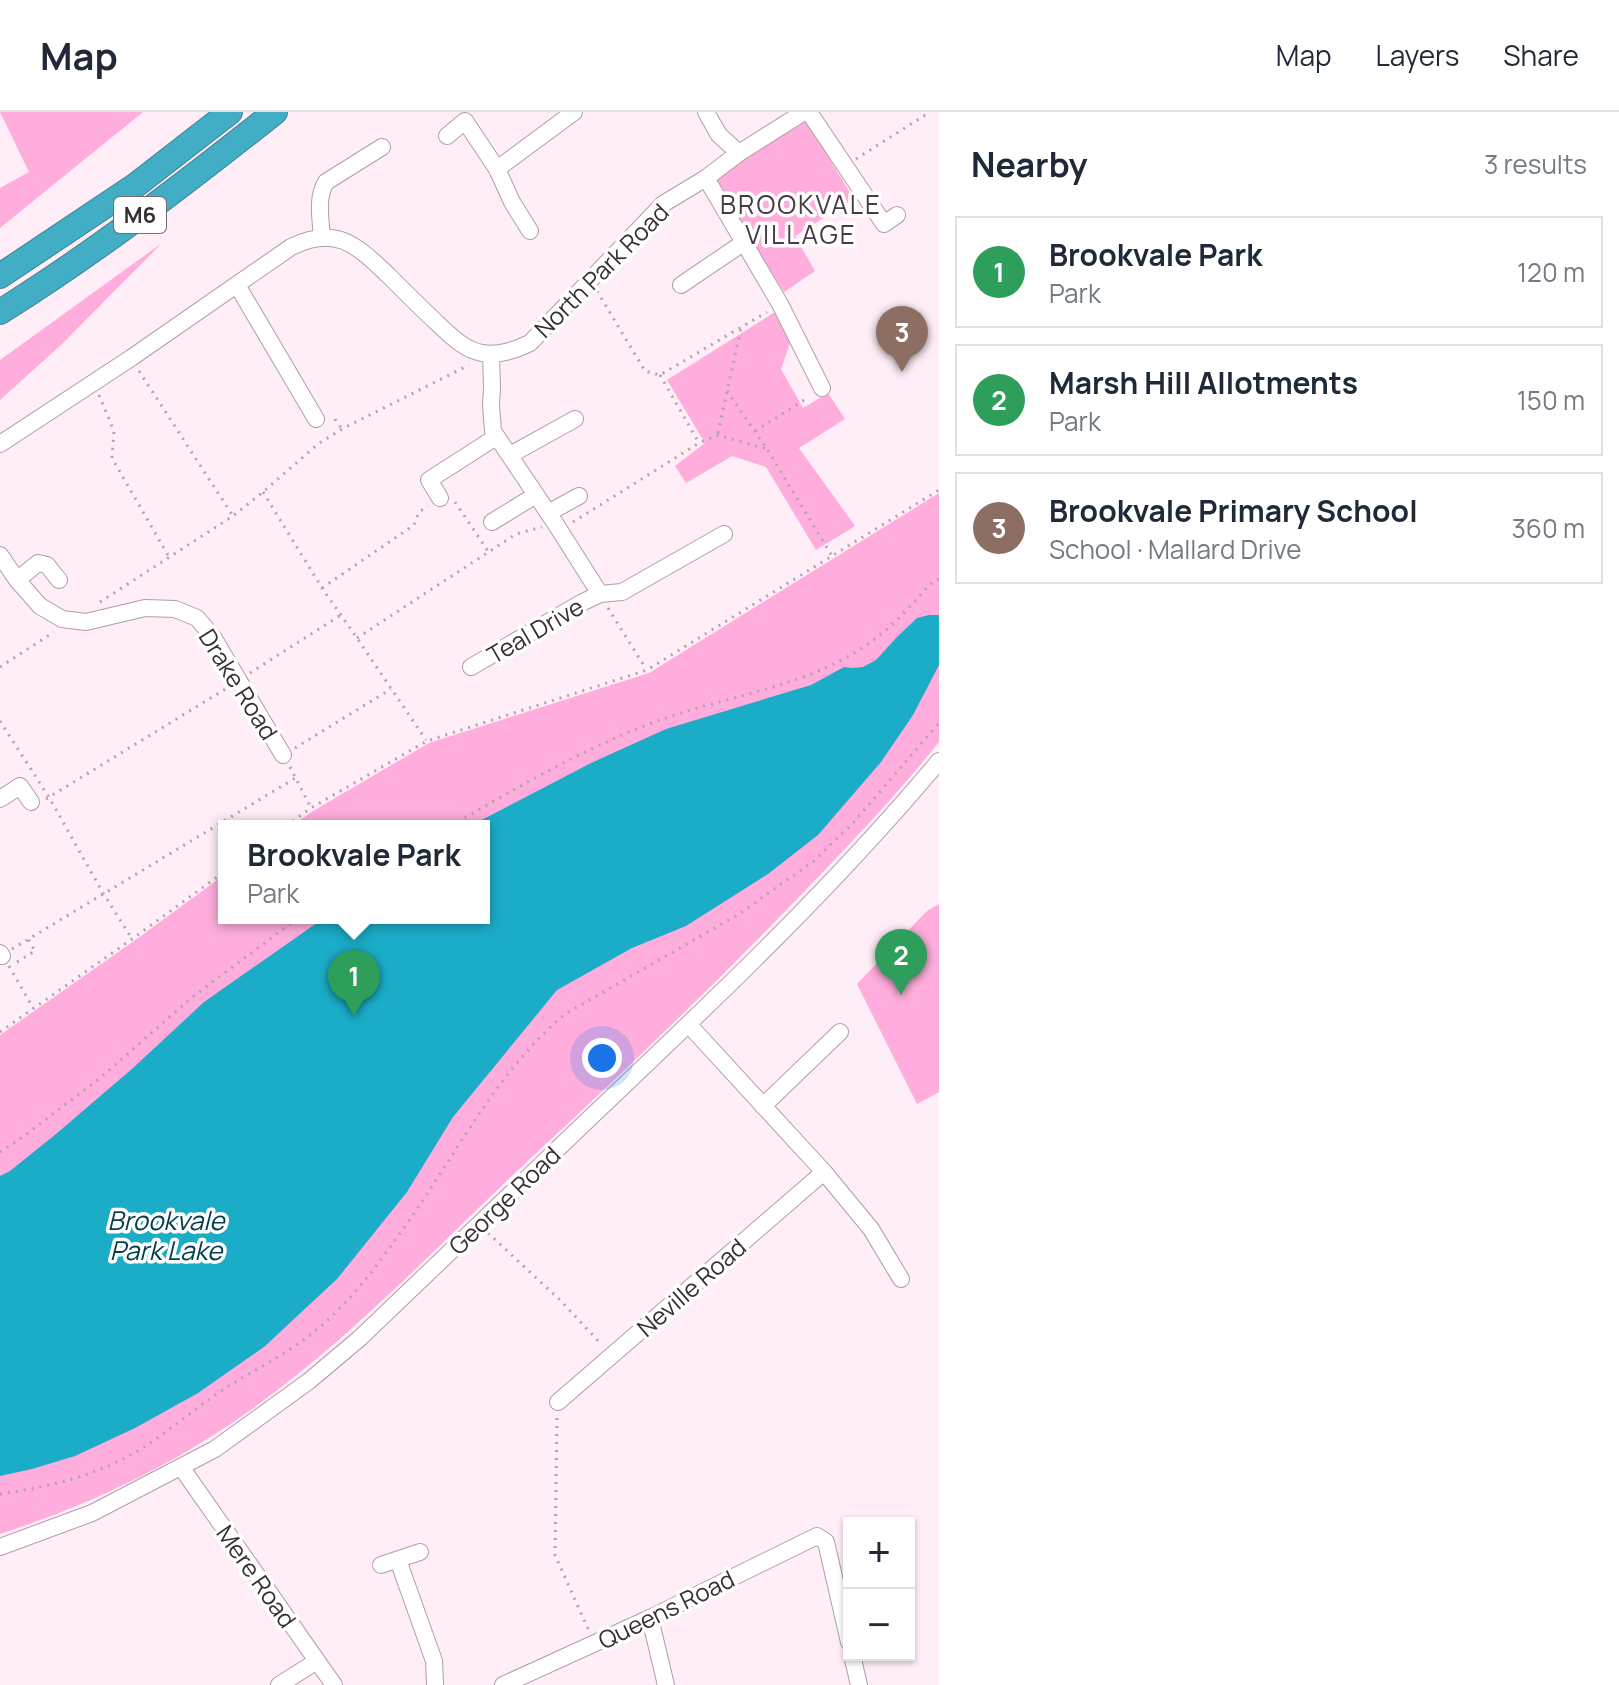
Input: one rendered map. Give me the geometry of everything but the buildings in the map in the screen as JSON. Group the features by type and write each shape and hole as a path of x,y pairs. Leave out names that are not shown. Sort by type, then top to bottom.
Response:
{"highway":[{"name":"M6","path":"0,276 136,185 230,112"},
{"name":"M6","path":"0,312 193,178 275,112"}],"street":[{"path":"501,176 574,112"},
{"path":"706,112 719,135 739,153"},
{"path":"806,112 884,224 897,215"},
{"name":"North Park Road","path":"491,354 530,343 663,204 806,112"},
{"path":"447,136 465,121 501,176 530,231"},
{"path":"322,238 321,189 326,182 382,147"},
{"path":"706,178 780,304 822,388"},
{"path":"0,444 291,247 303,241 334,238 359,248 457,341 470,350 491,354 491,422 496,437 429,480 440,498"},
{"path":"681,285 743,243"},
{"path":"237,285 316,419"},
{"path":"510,455 575,419"},
{"name":"Teal Drive","path":"496,437 600,594"},
{"path":"492,522 536,495"},
{"path":"548,513 579,496"},
{"name":"Teal Drive","path":"471,667 600,594 622,592 724,534"},
{"path":"0,555 40,606 62,619 72,621"},
{"path":"17,580 38,563 47,565 59,580"},
{"name":"Drake Road","path":"72,621 86,622 145,608 175,609 197,618 240,680 283,755"},
{"name":"George Road","path":"0,1547 92,1513 215,1449 309,1381 360,1338 689,1025 864,847 939,761"},
{"path":"0,799 20,786 31,802"},
{"path":"689,1025 824,1172 871,1229 901,1279"},
{"path":"763,1106 840,1032"},
{"name":"Neville Road","path":"558,1402 824,1172"},
{"name":"Mere Road","path":"181,1467 334,1685"},
{"name":"Queens Road","path":"503,1685 650,1618 817,1536 826,1542 843,1616"},
{"path":"381,1565 420,1552"},
{"path":"398,1560 434,1661 435,1685"},
{"path":"650,1618 666,1685"},
{"path":"279,1685 317,1661"},
{"path":"853,1661 859,1685"}],"path":[{"path":"846,166 930,112"},
{"path":"591,281 645,371 660,375 780,304"},
{"path":"718,435 741,328"},
{"path":"96,605 233,516 318,444 491,354"},
{"path":"131,358 233,516"},
{"path":"660,375 699,443"},
{"path":"93,383 114,431 112,458 169,557"},
{"path":"755,431 822,388"},
{"path":"727,391 832,556"},
{"path":"335,419 342,429"},
{"path":"294,820 427,741 647,670 939,490"},
{"path":"263,492 322,588 427,741"},
{"path":"322,588 414,525 419,512 448,493 488,551"},
{"path":"461,820 616,738 664,718 809,676 837,662 887,629 939,579"},
{"path":"600,594 647,670"},
{"path":"31,802 50,799 341,615"},
{"path":"0,667 72,621"},
{"path":"311,808 283,755 391,689"},
{"path":"0,721 132,939"},
{"path":"0,1494 59,1484 117,1462 314,1332 357,1290 381,1260 502,1080 542,1033 565,1014 739,914 814,861 853,823 939,723"},
{"path":"225,820 297,777"},
{"path":"4,959 28,939 218,824"},
{"path":"0,1032 218,876"},
{"path":"0,1152 99,1079 191,998 290,924"},
{"path":"4,959 35,951 28,939"},
{"path":"4,959 33,1008"},
{"path":"479,1225 560,1300 611,1355"},
{"path":"558,1402 555,1555 595,1643"}],"shaded area":[{"path":"0,112 143,112 0,228 0,188 29,172"},
{"path":"805,119 854,199 795,236 815,271 784,292 714,180"},
{"path":"162,243 62,344 0,400 0,360"},
{"path":"775,312 790,343 781,369 803,408 828,393 845,419 799,448 855,526 816,550 766,467 732,456 686,483 675,466 705,443 667,380"},
{"name":"Brookvale Park Lake","path":"939,493 939,742 888,802 674,1023 325,1352 245,1414 188,1451 65,1511 0,1534 0,1035 218,879 218,924 490,924 490,820 300,820 429,743 649,673"},
{"path":"939,904 939,1092 917,1104 857,984 927,911"}],"water":[{"name":"Brookvale Park Lake","path":"939,615 939,665 913,715 881,762 818,835 768,874 686,926 632,948 557,990 453,1117 407,1192 337,1279 264,1347 198,1393 135,1428 75,1456 0,1476 0,1176 56,1134 204,1002 315,924 490,924 490,820 482,820 591,763 666,729 811,685 844,667 863,667 876,660 917,618"}],"place":[{"name":"Brookvale Primary School","path":"902,372"},
{"name":"Marsh Hill Allotments","path":"901,995"},
{"name":"Brookvale Park","path":"354,1016"}],"district":[{"name":"BROOKVALE VILLAGE","path":"801,219"}]}
